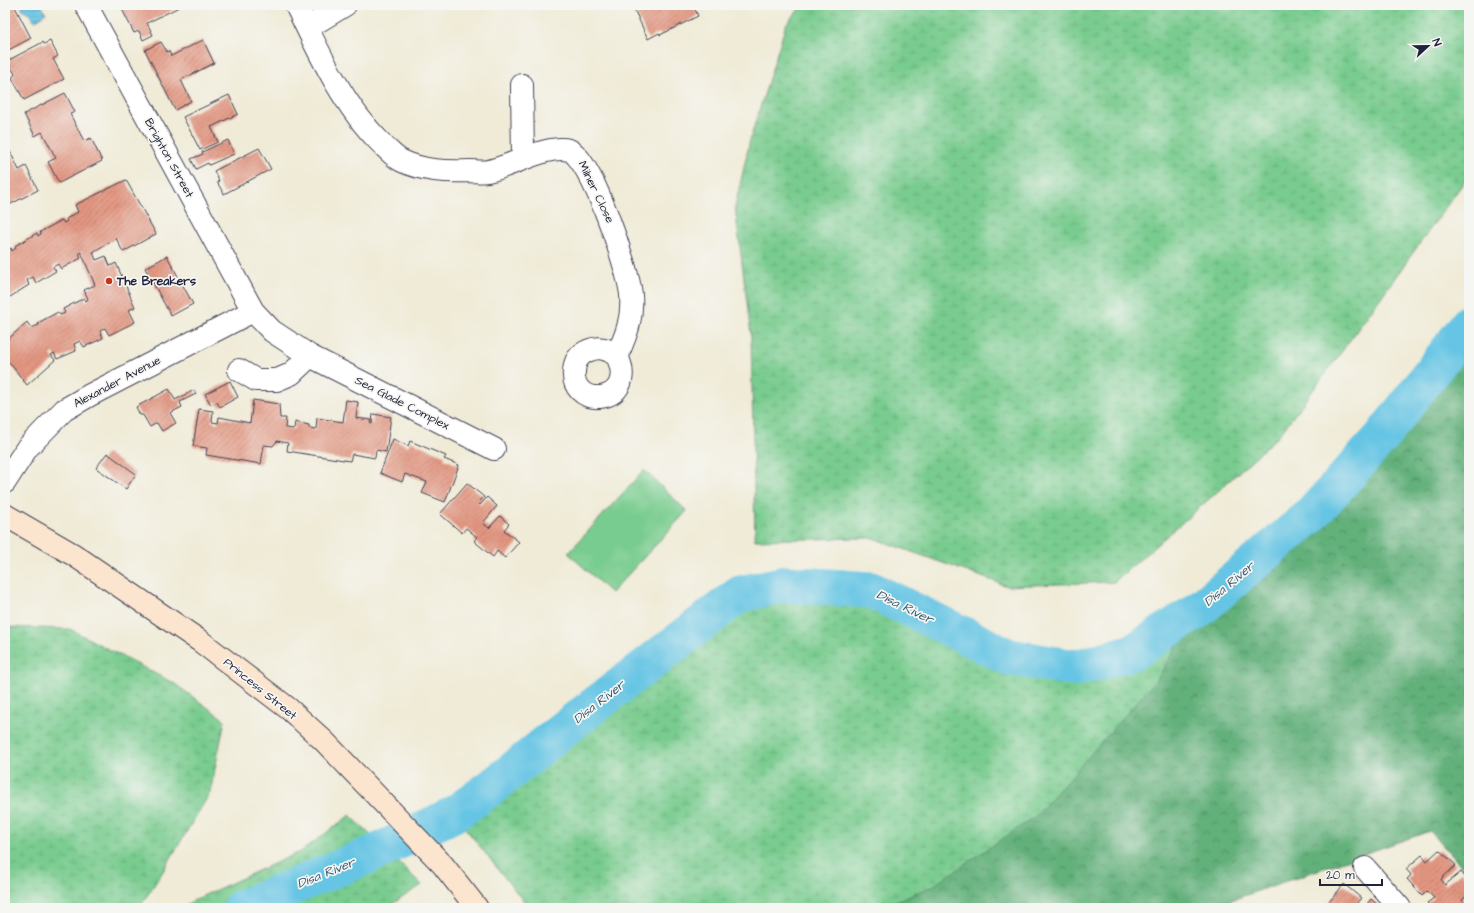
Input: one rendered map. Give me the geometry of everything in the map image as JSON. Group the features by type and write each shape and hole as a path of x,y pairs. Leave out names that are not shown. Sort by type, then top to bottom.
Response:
{"street":[{"name":"Brighton Street","path":"86,5 253,311"},
{"name":"Milner Close","path":"296,5 346,100 364,126 386,149 401,160 425,169 448,172 488,171 542,152 558,150 570,150 578,156 585,166 612,224 627,270 631,295 631,315 629,327 618,356"},
{"path":"307,28 345,5"},
{"path":"522,84 523,159"},
{"name":"Sea Glade Complex","path":"253,311 272,332 310,356 494,449"},
{"name":"Alexander Avenue","path":"5,482 27,448 64,410 90,395 253,311"},
{"path":"239,370 256,380 277,380 291,374 310,356"},
{"name":"Princess Street","path":"5,515 74,555 200,641 289,710 324,741 443,865 477,908"},
{"path":"1365,868 1400,908"}],"green space":[{"path":"803,5 1469,5 1469,175 1332,365 1279,435 1216,493 1114,582 1007,586 873,538 755,540 751,335 735,207 750,140 786,24"},
{"path":"1469,323 1469,875 1430,831 1209,908 878,908 933,886 1158,678 1197,611 1310,516 1381,438"},
{"path":"644,470 687,511 611,593 568,553"},
{"path":"785,584 871,590 1009,657 1075,668 1133,652 1197,611 1158,678 1036,816 933,886 878,908 703,908 687,905 678,908 529,908 454,814 493,786 570,724 740,594"},
{"path":"5,627 70,629 175,684 225,720 210,793 139,908 5,908"},
{"path":"350,815 422,885 386,908 181,908 196,899 302,851"}],"water":[{"path":"22,5 41,5 46,13 35,21 30,14 22,9"}],"building":[{"path":"14,5 31,38 5,52 5,20 7,18 5,10"},
{"path":"126,5 181,6 147,23 153,35 143,40 139,31 134,33 121,7"},
{"path":"638,5 657,5 659,8 664,5 693,5 698,16 660,35 659,33 648,39 633,7"},
{"path":"203,40 214,63 181,80 191,101 175,110 145,50 161,42 167,52 169,51 171,56"},
{"path":"50,41 58,56 53,59 64,79 24,100 12,78 15,74 7,61 43,42 44,44"},
{"path":"65,93 75,112 70,114 84,141 91,138 102,161 59,183 48,162 56,158 42,132 35,136 24,114"},
{"path":"229,95 238,114 211,127 218,142 200,150 183,117"},
{"path":"5,130 10,141 6,143 19,170 26,166 38,190 5,207"},
{"path":"228,140 234,154 196,169 191,159 203,154 202,152"},
{"path":"259,148 271,169 224,194 217,182 219,181 214,171"},
{"name":"The Breakers","path":"126,180 156,234 123,252 116,238 93,252 96,260 106,256 110,266 116,263 135,307 129,310 135,322 109,335 105,328 100,331 103,338 84,347 80,341 74,344 76,351 57,359 54,353 51,355 55,360 27,385 5,357 5,342 27,322 31,328 39,325 38,323 58,312 60,315 65,313 63,309 84,298 86,301 88,299 84,290 95,285 81,252 79,253 81,258 61,269 58,264 53,267 56,271 36,283 33,277 27,280 29,285 10,297 8,295 6,296 8,301 5,303 5,251 11,248 12,251 16,248 15,246 37,233 38,236 41,234 40,232 62,220 64,223 67,221 66,219 78,212 75,205"},
{"path":"167,256 193,304 171,316 145,268"},
{"path":"230,381 238,397 220,407 217,402 211,405 205,394"},
{"path":"169,389 175,400 194,390 196,394 180,402 182,407 170,413 176,423 162,431 157,423 150,427 143,415 140,415 136,407"},
{"path":"253,400 279,404 280,418 286,418 285,428 294,429 295,422 309,425 309,428 316,429 317,418 343,422 346,400 358,402 356,418 371,420 370,423 372,424 373,414 391,417 386,452 376,450 375,458 352,454 350,461 287,451 288,443 277,441 273,446 264,445 261,464 206,455 207,448 193,446 199,409 213,411 212,422 218,423 219,417 250,423"},
{"path":"393,439 408,446 410,441 446,456 444,459 459,465 445,502 422,493 427,482 405,474 402,482 380,473"},
{"path":"107,453 136,474 126,489 96,468"},
{"path":"467,483 484,497 478,503 480,505 487,497 497,506 483,523 489,528 500,516 509,524 504,530 519,542 505,558 497,551 493,557 474,541 477,537 466,528 462,533 440,514"},
{"path":"1439,850 1456,865 1441,879 1445,885 1461,872 1469,881 1469,893 1462,900 1469,908 1432,908 1427,903 1434,898 1427,891 1422,896 1407,879 1411,875 1406,869 1422,855 1427,861"},
{"path":"1344,884 1361,898 1356,904 1361,908 1324,908"},
{"path":"1371,899 1378,905 1375,908 1364,908"}],"waterway":[{"name":"Disa River","path":"241,908 377,852 454,814 493,786 570,724 740,594 785,584 871,590 1009,657 1075,668 1133,652 1197,611 1310,516 1381,438 1469,323"}],"place":[{"name":"The Breakers","path":"109,281"}]}
